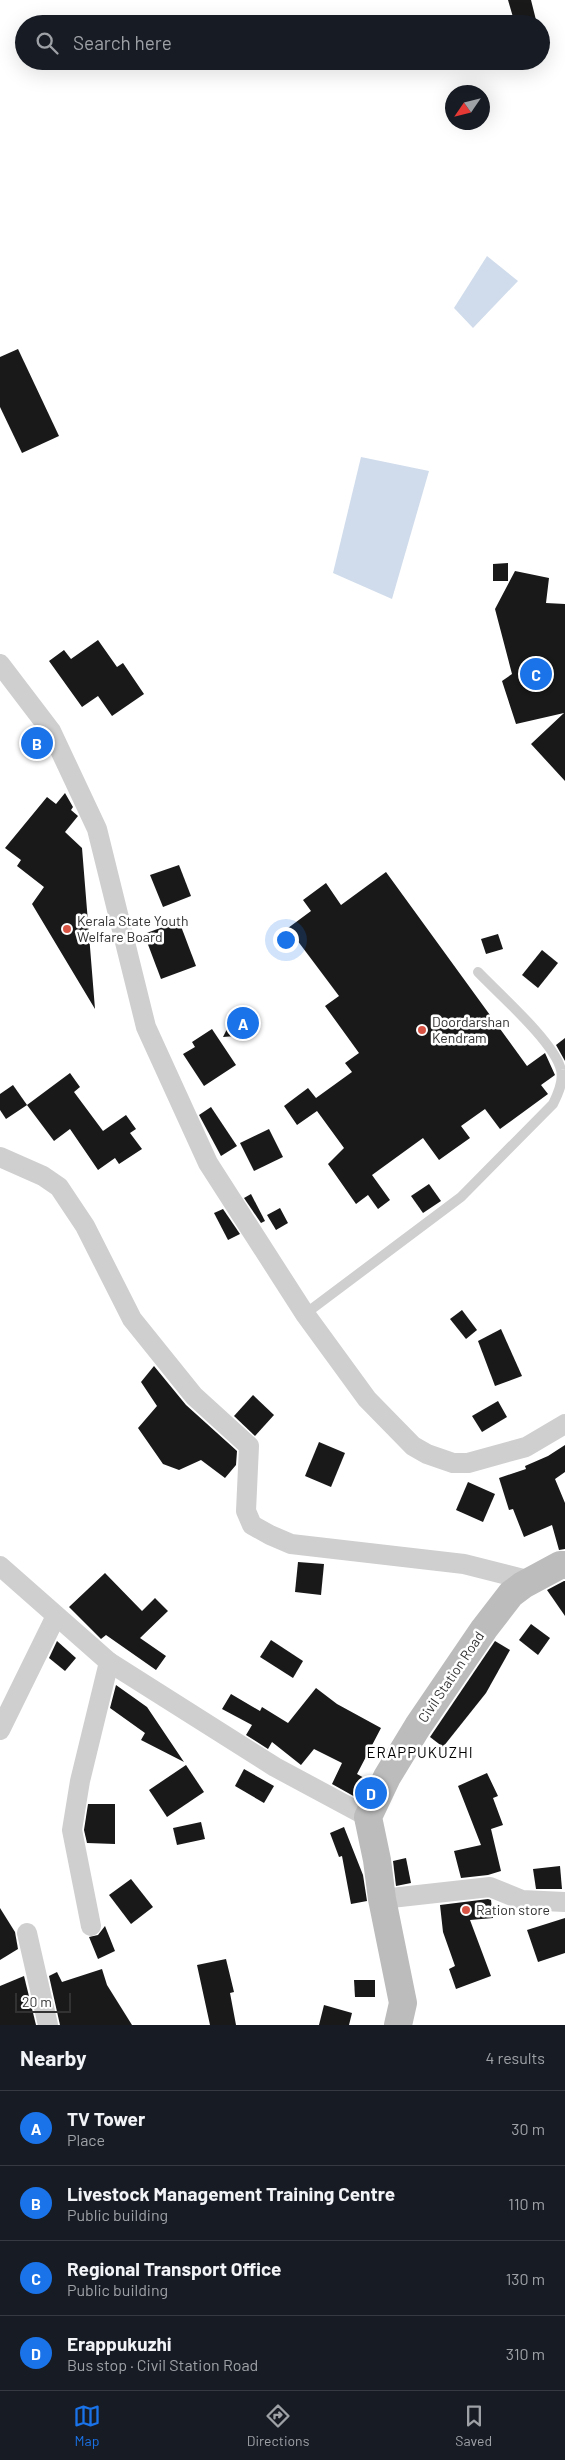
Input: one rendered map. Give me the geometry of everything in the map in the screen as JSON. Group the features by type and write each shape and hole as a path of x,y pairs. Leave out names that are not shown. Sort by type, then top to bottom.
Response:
{"main road":[{"name":"Civil Station Road","path":"368,1817 392,1770 468,1649 511,1594 531,1580 560,1565 565,1565"},
{"path":"368,1817 403,2003 398,2025"}],"street":[{"path":"0,664 51,731 96,829 146,1027 208,1163 305,1314 367,1399 413,1446 427,1454 453,1462 468,1463 526,1446 565,1424"},
{"path":"2,1162 43,1176 59,1187 85,1226 132,1319 194,1396 249,1446 246,1511 252,1525 291,1544 464,1564 531,1580"},
{"path":"0,1566 109,1662 274,1767 368,1817"},
{"path":"0,1730 56,1616"},
{"path":"91,1926 72,1830 80,1781 109,1662"},
{"path":"382,1899 490,1886 522,1900 565,1902"},
{"path":"27,1933 48,2025"}],"lane":[{"path":"305,1314 461,1197 553,1104 560,1089 562,1071 554,1052 478,972"}],"water":[{"path":"487,256 518,281 473,328 454,308"},
{"path":"361,457 429,471 392,599 333,573"}],"building":[{"path":"508,0 531,0 535,15 512,15"},
{"path":"18,349 59,436 22,453 0,407 0,357"},
{"path":"508,563 508,581 493,581 493,564"},
{"path":"515,571 549,578 546,603 565,604 565,781 531,744 564,713 516,724 502,681 512,674 495,609"},
{"path":"98,640 117,667 123,663 144,694 112,716 98,696 82,707 49,661 64,650 71,659"},
{"path":"65,793 73,807 71,810 78,816 65,832 82,848 95,1009 32,904 44,887 17,866 21,860 5,848 47,797 56,804"},
{"path":"179,865 191,896 163,907 150,875"},
{"name":"Doordarshan Kendram","path":"386,872 527,1066 545,1053 555,1075 541,1085 548,1094 500,1129 485,1109 461,1126 470,1138 439,1160 423,1138 372,1175 390,1200 378,1209 368,1195 356,1204 328,1164 344,1148 317,1111 297,1125 284,1106 308,1088 316,1098 352,1072 345,1063 359,1053 325,1006 339,996 288,928 311,911 303,900 326,883 341,905"},
{"path":"179,921 196,966 161,979 144,934"},
{"path":"498,934 503,949 486,954 481,939"},
{"path":"542,950 558,963 538,988 522,975"},
{"path":"239,1011 245,1011 255,1019 253,1031 248,1035 223,1037 234,1015"},
{"path":"212,1029 236,1065 204,1086 183,1054 195,1047 192,1042"},
{"path":"565,1038 565,1061 556,1045"},
{"path":"70,1073 80,1087 74,1092 103,1131 126,1115 136,1129 130,1133 142,1149 119,1164 115,1158 98,1170 70,1129 54,1141 27,1105"},
{"path":"13,1085 27,1105 6,1119 0,1110 0,1094"},
{"path":"211,1107 237,1146 221,1156 199,1115"},
{"path":"269,1129 283,1157 254,1171 240,1143"},
{"path":"429,1184 441,1201 423,1213 411,1196"},
{"path":"251,1194 265,1221 261,1223 244,1198"},
{"path":"280,1208 288,1223 276,1230 267,1215"},
{"path":"223,1209 240,1234 228,1240 214,1213"},
{"path":"462,1310 477,1330 466,1339 450,1319"},
{"path":"501,1329 522,1376 495,1386 478,1341"},
{"path":"154,1366 186,1405 237,1451 236,1465 225,1478 201,1460 179,1470 163,1464 138,1428 157,1406 141,1382"},
{"path":"253,1395 274,1415 255,1436 234,1416"},
{"path":"498,1401 507,1417 482,1432 472,1416"},
{"path":"319,1442 345,1453 331,1487 305,1476"},
{"path":"565,1445 565,1472 555,1479 565,1503 565,1549 559,1550 552,1525 524,1537 513,1509 509,1510 499,1478 526,1469 525,1466 548,1456"},
{"path":"468,1482 495,1494 483,1522 456,1510"},
{"path":"298,1562 324,1564 321,1595 295,1592"},
{"path":"105,1573 142,1611 155,1598 168,1611 140,1638 166,1656 156,1670 106,1635 101,1639 69,1607"},
{"path":"565,1581 565,1616 547,1590"},
{"path":"531,1624 550,1638 538,1655 519,1640"},
{"path":"271,1640 303,1661 293,1678 260,1657"},
{"path":"57,1641 76,1658 65,1671 49,1658"},
{"path":"495,1641 510,1650 486,1693 443,1747 430,1737"},
{"path":"116,1685 147,1707 184,1762 141,1740 145,1733 110,1708"},
{"path":"316,1688 337,1704 381,1728 357,1774 366,1779 357,1798 332,1784 342,1763 314,1749 301,1765 272,1742 268,1749 246,1735 252,1725 222,1709 231,1694 260,1711 262,1707 288,1723"},
{"path":"186,1765 204,1792 167,1817 149,1790"},
{"path":"244,1769 274,1786 264,1803 235,1786"},
{"path":"487,1773 498,1796 493,1798 503,1825 491,1829 501,1871 488,1875 461,1878 454,1851 481,1845 458,1786"},
{"path":"88,1804 115,1804 115,1844 87,1843 84,1830"},
{"path":"201,1822 205,1839 177,1845 173,1828"},
{"path":"344,1827 363,1875 367,1901 351,1904 342,1856 339,1857 330,1833"},
{"path":"406,1858 411,1883 396,1886 393,1861"},
{"path":"560,1866 562,1889 536,1889 533,1869"},
{"path":"131,1879 153,1907 131,1924 109,1895"},
{"path":"491,1900 493,1918 470,1920 491,1976 456,1989 449,1969 455,1966 443,1932 440,1905"},
{"path":"0,1908 15,1932 18,1949 0,1960"},
{"path":"565,1918 565,1953 538,1962 527,1930"},
{"path":"105,1926 115,1951 98,1959 89,1937 98,1935"},
{"path":"226,1959 234,1992 230,1993 236,2025 210,2025 197,1965"},
{"path":"102,1969 107,1985 132,2025 60,2025 49,1976 57,1972 62,1982"},
{"path":"24,1976 36,2025 0,2025 0,1986"},
{"path":"354,1980 375,1980 375,1997 355,1997"},
{"path":"324,2005 352,2013 349,2025 319,2025"}],"place":[{"name":"Regional Transport Office","path":"536,674"},
{"name":"Livestock Management Training Centre","path":"37,743"},
{"name":"Kerala State Youth Welfare Board","path":"67,929"},
{"name":"TV Tower","path":"243,1023"},
{"name":"Doordarshan Kendram","path":"422,1030"},
{"name":"Erappukuzhi","path":"371,1793"},
{"name":"Ration store","path":"466,1910"}],"district":[{"name":"ERAPPUKUZHI","path":"420,1753"}]}
